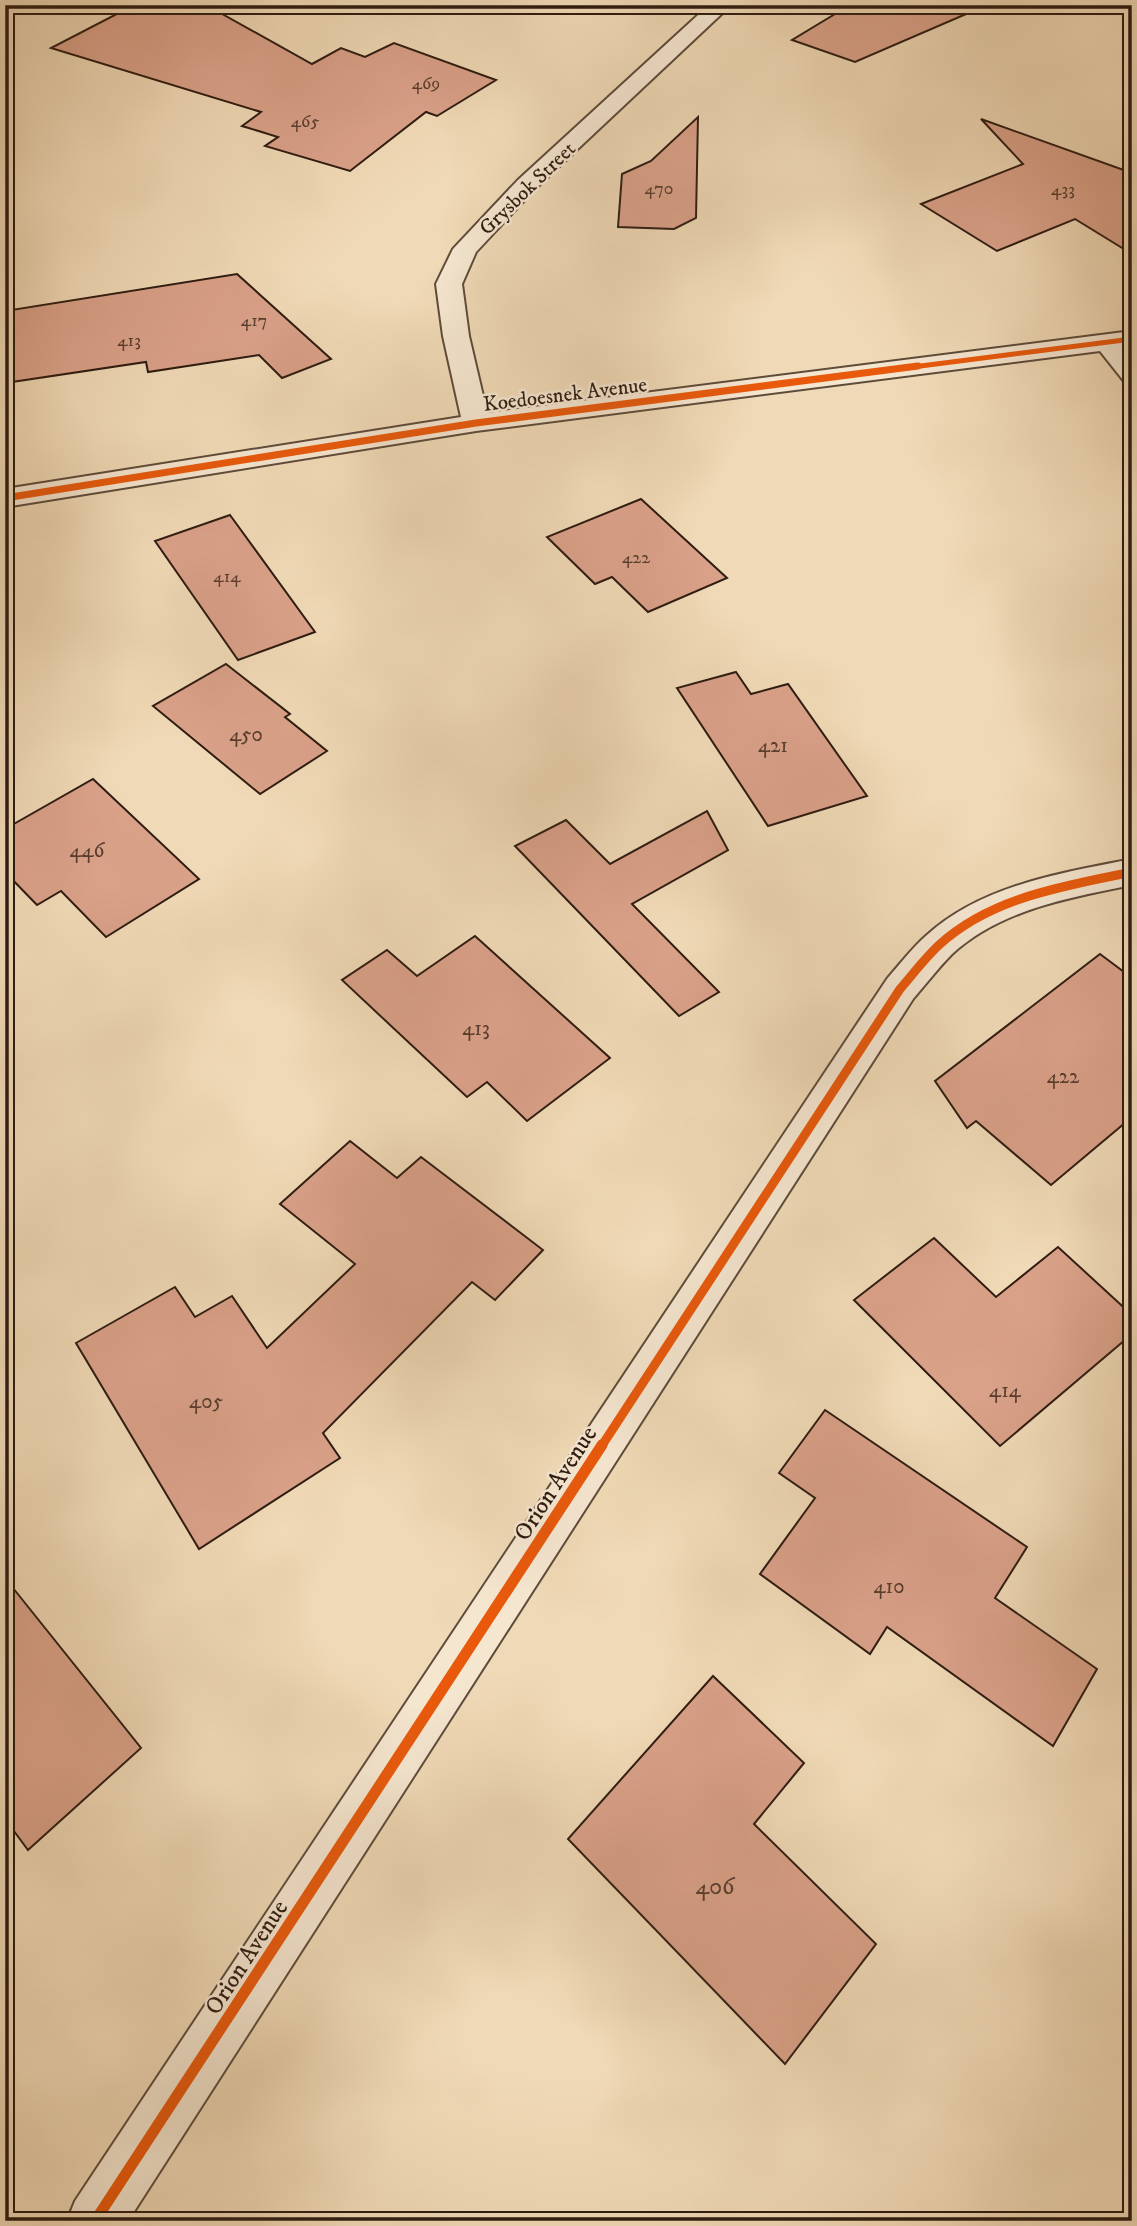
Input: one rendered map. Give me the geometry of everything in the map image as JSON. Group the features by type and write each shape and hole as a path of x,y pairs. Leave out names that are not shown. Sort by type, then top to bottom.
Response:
{"street":[{"name":"Grysbok Street","path":"476,423 456,336 449,284 465,249 526,185 721,5"},
{"name":"Koedoesnek Avenue","path":"5,498 476,423 1119,340"},
{"path":"1119,340 1132,374"},
{"name":"Orion Avenue","path":"95,2221 900,989 941,944 980,916 1031,893 1132,872"}],"building":[{"path":"134,5 206,5 312,64 341,48 365,57 394,43 496,80 437,116 426,112 350,171 265,146 278,137 242,126 261,112 51,48"},
{"path":"850,5 987,5 855,62 792,40"},
{"path":"698,117 696,218 674,229 618,227 622,174 651,161"},
{"path":"981,119 1132,173 1132,254 1075,219 997,251 921,204 1023,164"},
{"path":"237,274 331,359 282,378 259,355 148,372 146,362 5,383 5,311"},
{"path":"641,499 727,578 648,612 612,577 595,584 547,537"},
{"path":"230,515 315,632 238,660 155,541"},
{"path":"226,664 290,714 285,717 327,751 260,794 153,706"},
{"path":"736,672 751,694 788,684 867,796 768,826 677,688"},
{"path":"93,779 199,879 106,937 61,891 37,905 5,872 5,829"},
{"path":"707,811 728,850 632,904 719,992 679,1016 515,846 566,820 610,864"},
{"path":"475,936 610,1058 527,1121 487,1082 467,1097 342,980 387,950 417,976"},
{"path":"1100,954 1132,978 1132,1117 1051,1185 976,1121 967,1128 935,1081"},
{"path":"350,1141 397,1178 421,1157 543,1250 495,1300 472,1282 323,1433 340,1458 199,1549 76,1343 175,1287 195,1317 232,1296 267,1348 355,1264 280,1204"},
{"path":"934,1238 996,1297 1058,1247 1132,1315 1132,1334 1000,1446 854,1300"},
{"path":"825,1410 1027,1547 995,1598 1097,1669 1053,1746 887,1627 870,1654 760,1574 815,1498 779,1473"},
{"path":"5,1578 141,1748 28,1850 5,1819"},
{"path":"713,1676 804,1763 754,1824 876,1944 785,2064 568,1839"}],"cycle path":[{"path":"5,498 476,423 1132,339"},
{"path":"95,2221 900,989 940,944 983,914 1031,895 1132,872"}]}
